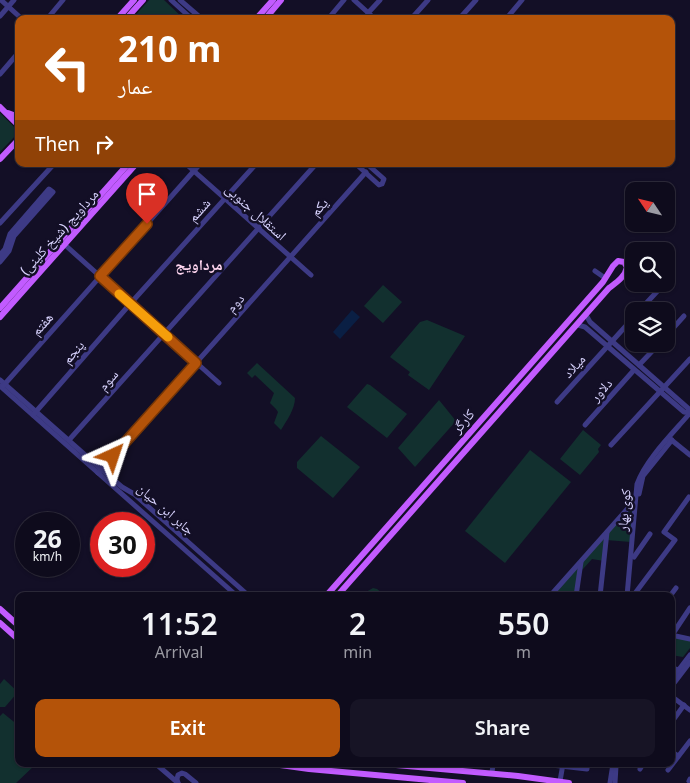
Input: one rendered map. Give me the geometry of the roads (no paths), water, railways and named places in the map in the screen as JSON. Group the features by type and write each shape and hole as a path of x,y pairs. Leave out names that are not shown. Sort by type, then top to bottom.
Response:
{"main road":[{"path":"121,15 134,0"},
{"path":"130,15 143,0"},
{"path":"260,15 273,0"},
{"path":"269,15 282,0"},
{"path":"0,107 15,122"},
{"path":"6,113 15,116"},
{"path":"0,160 15,143"},
{"name":"مرداویج (شیخ کلینی)","path":"0,308 125,167"},
{"name":"مرداویج (شیخ کلینی)","path":"0,317 133,167"},
{"name":"کارگر","path":"333,592 357,560 605,278 613,266 618,262 624,262 627,268 620,280 610,288 348,584 336,592"},
{"path":"348,584 343,584 344,580 355,567 357,560"},
{"path":"0,609 15,622"},
{"path":"0,623 15,636"},
{"path":"295,767 463,783"},
{"path":"421,767 492,773 527,780 569,783"}],"street":[{"path":"1,0 18,15"},
{"path":"0,16 14,0"},
{"path":"50,15 63,0"},
{"path":"171,0 188,15"},
{"path":"180,0 197,15"},
{"path":"331,15 344,0"},
{"path":"354,0 370,15"},
{"path":"368,13 380,0"},
{"path":"415,15 428,0"},
{"path":"463,15 476,0"},
{"path":"509,15 522,0"},
{"path":"0,74 15,57"},
{"path":"0,223 51,167"},
{"name":"استقلال جنوبی","path":"189,167 311,275"},
{"path":"194,171 197,167"},
{"path":"224,199 253,167"},
{"path":"258,228 313,167"},
{"path":"360,167 379,185 384,182 384,178 373,167"},
{"name":"هفتم","path":"1,384 194,171"},
{"name":"یکم","path":"290,257 366,172"},
{"path":"0,255 5,249 10,234 49,189 51,190 53,192 14,236 9,251 0,262"},
{"name":"ششم","path":"130,304 224,199"},
{"name":"سوم","path":"69,440 258,228"},
{"path":"64,244 219,383"},
{"name":"دوم","path":"196,363 290,257"},
{"path":"595,272 605,278"},
{"path":"647,302 657,292"},
{"name":"پنجم","path":"34,413 130,304"},
{"path":"586,315 590,322 664,387 690,413"},
{"path":"675,326 684,316"},
{"path":"578,325 585,327 684,412 690,413"},
{"name":"میلاد","path":"557,402 625,327"},
{"path":"639,365 651,352"},
{"path":"610,445 690,359"},
{"path":"99,471 196,363"},
{"name":"دلاور","path":"585,424 634,370"},
{"name":"جابر ابن حیان","path":"1,384 232,592"},
{"name":"جابر ابن حیان","path":"34,413 69,440 99,471 134,494 244,592"},
{"name":"کوی بهار","path":"630,592 639,492 643,476 690,413"},
{"name":"کوی بهار","path":"630,592 637,484 644,469 690,419"},
{"path":"670,439 690,455"},
{"path":"633,592 675,540 664,532 689,498"},
{"path":"553,592 628,507"},
{"path":"600,592 607,532"},
{"path":"634,557 650,534"},
{"path":"200,564 206,558"},
{"path":"577,592 581,560"},
{"path":"673,592 676,588"},
{"path":"675,629 690,608"},
{"path":"675,636 690,639"},
{"path":"675,675 690,655"},
{"path":"675,682 689,664"},
{"path":"675,669 679,670"},
{"path":"675,698 688,706 675,719"},
{"path":"675,760 690,742"},
{"path":"159,767 178,783"},
{"path":"492,773 493,767"},
{"path":"560,781 563,767"},
{"path":"610,783 613,767"},
{"path":"614,767 615,783"},
{"path":"178,783 178,775 182,772 196,783"},
{"path":"401,783 406,777"}],"water":[{"path":"352,310 360,317 340,339 333,332"}],"district":[{"name":"مرداویج","path":"199,265"}]}
